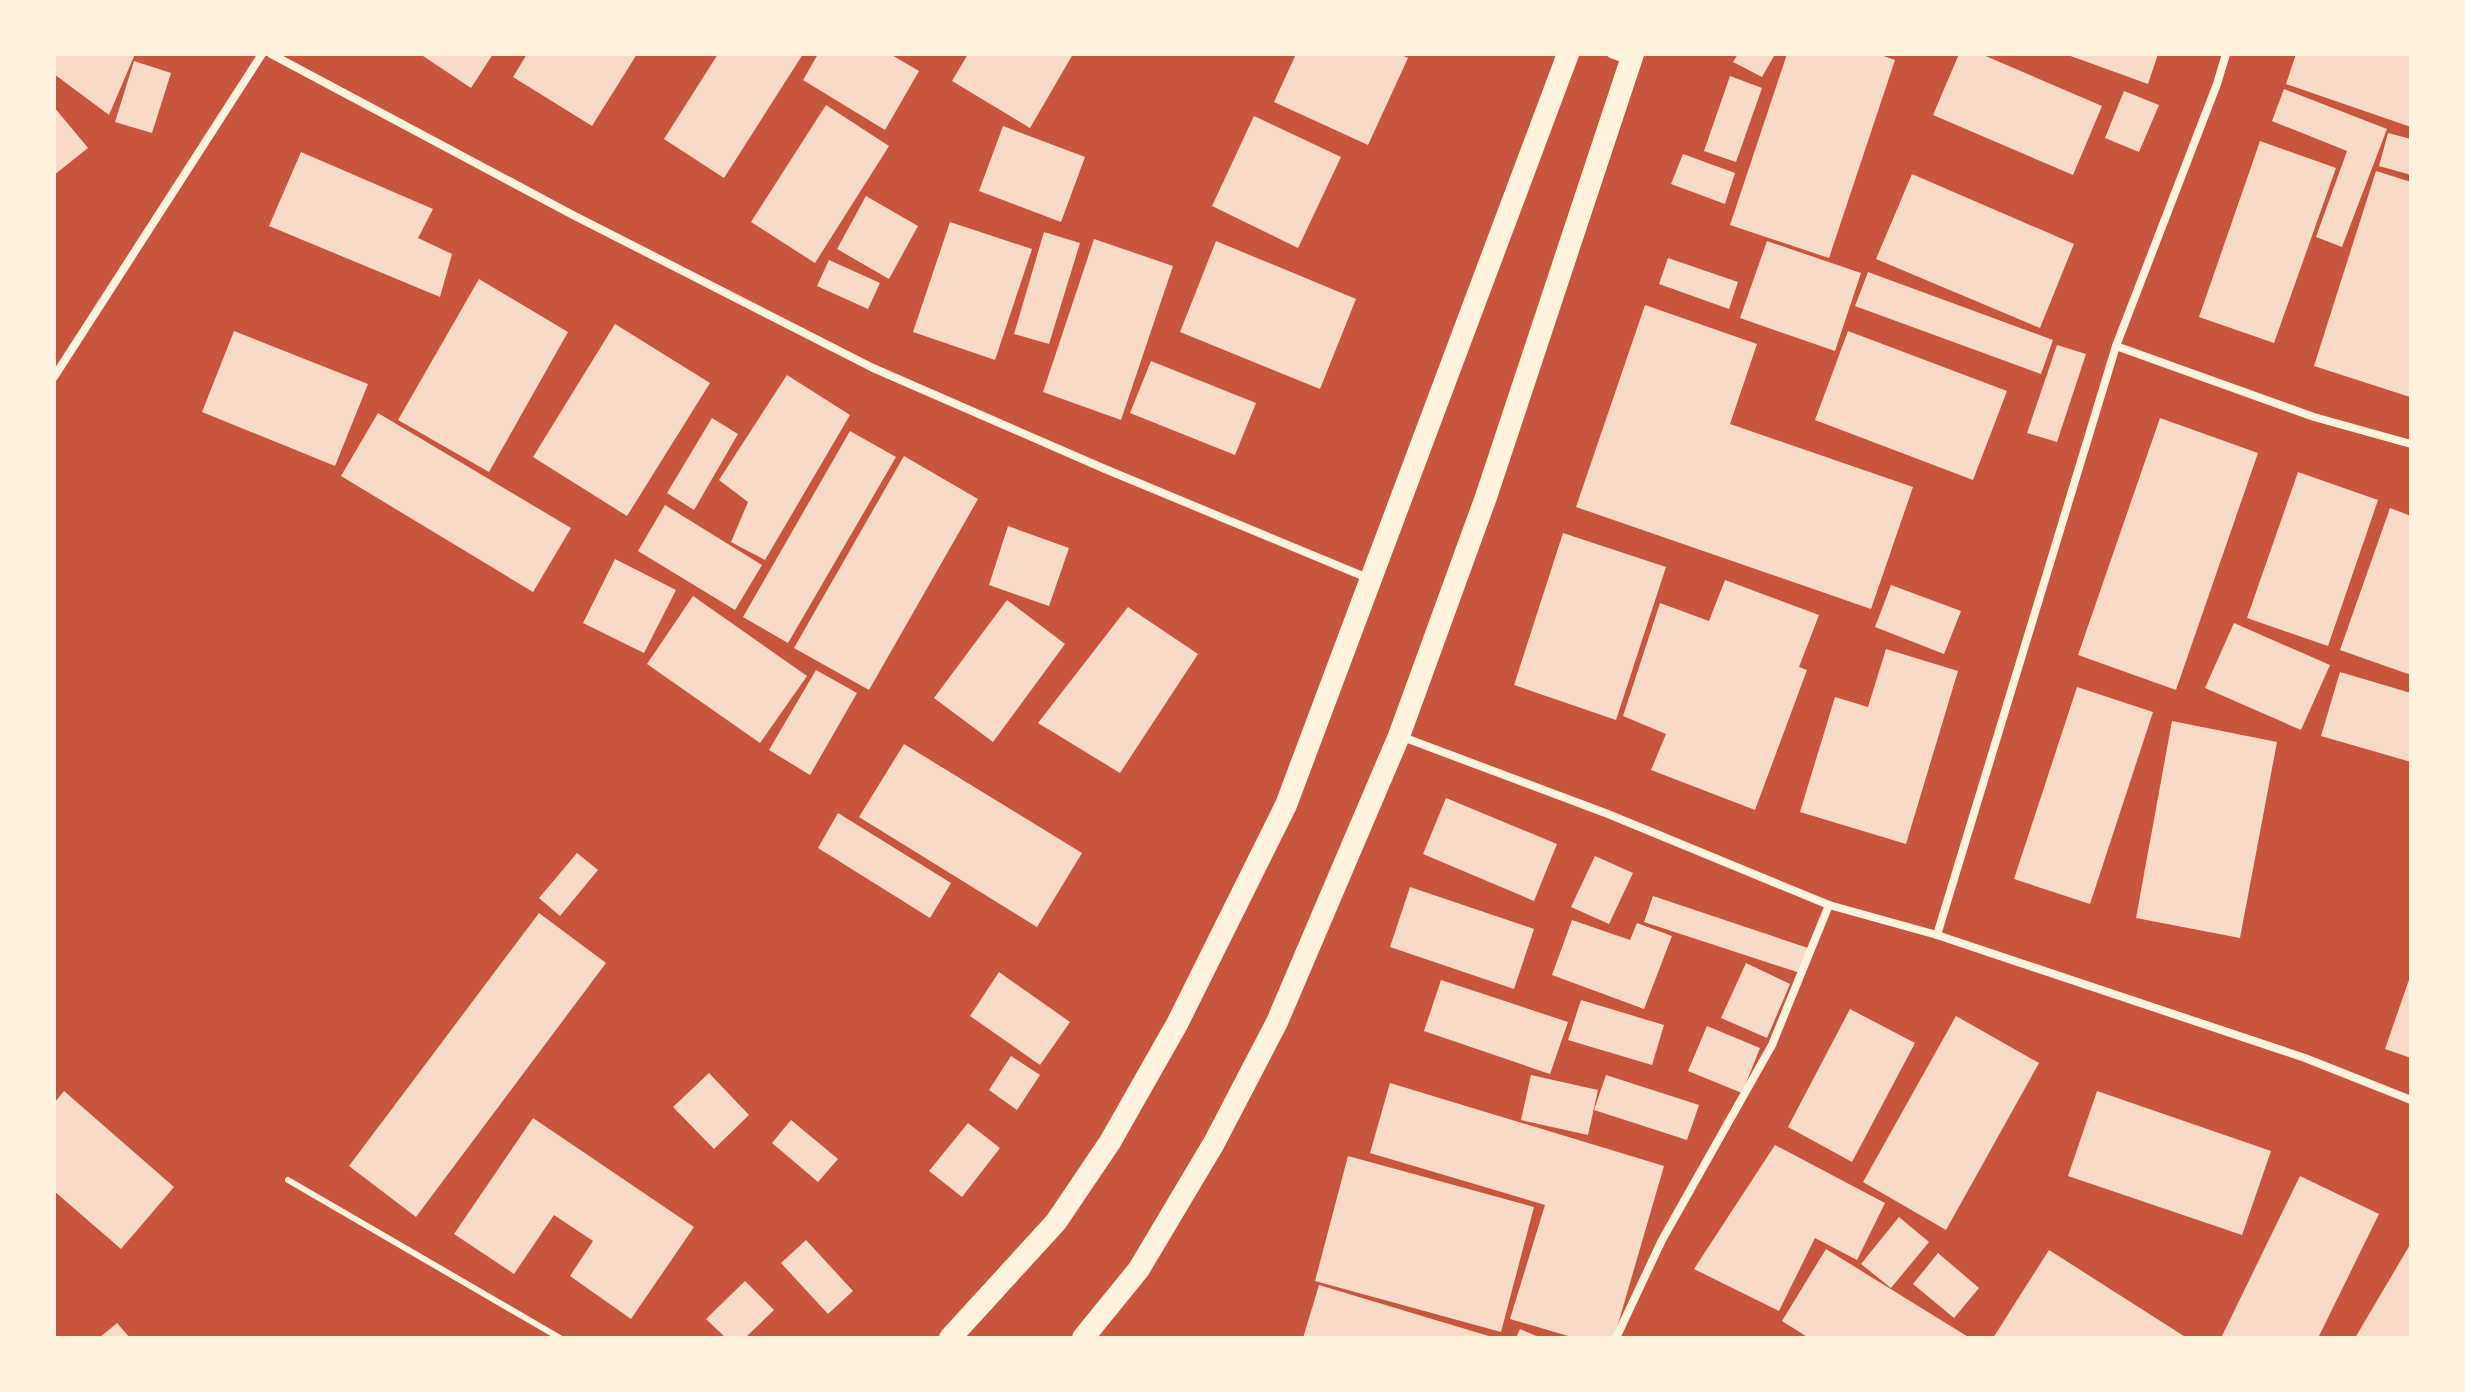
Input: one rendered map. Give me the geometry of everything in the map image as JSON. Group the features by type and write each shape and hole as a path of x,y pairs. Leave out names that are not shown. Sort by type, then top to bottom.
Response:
{"highway":[{"path":"950,1338 1056,1222 1110,1142 1177,1024 1286,805 1568,54"},
{"path":"1083,1338 1139,1269 1214,1143 1277,1022 1399,736 1486,497 1625,56"}],"street":[{"path":"54,377 262,54"},
{"path":"271,54 571,214 873,368 1105,469 1372,579"},
{"path":"1937,935 2116,346 2226,54"},
{"path":"2116,346 2314,417 2411,444"},
{"path":"1399,736 1608,814 1829,905 1937,935 2305,1058 2411,1100"},
{"path":"1616,1338 1662,1240 1772,1045 1829,905"}],"lane":[{"path":"288,1180 560,1338"}],"building":[{"path":"54,54 135,54 109,115 54,74"},
{"path":"420,54 493,54 471,88"},
{"path":"527,54 637,54 592,126 513,77"},
{"path":"718,54 803,54 724,178 664,139"},
{"path":"818,54 890,54 919,71 885,130 803,80"},
{"path":"968,54 1073,54 1030,128 952,81"},
{"path":"1296,54 1399,54 1408,58 1368,145 1274,102"},
{"path":"1738,54 1775,54 1762,77 1733,62"},
{"path":"1787,54 1878,54 1895,60 1829,258 1730,225"},
{"path":"1959,54 1981,54 2102,106 2073,175 1933,115"},
{"path":"2065,54 2158,54 2148,84"},
{"path":"2296,54 2411,54 2411,127 2286,84"},
{"path":"134,61 171,73 152,133 115,122"},
{"path":"1730,76 1762,88 1736,162 1704,151"},
{"path":"2284,89 2387,129 2342,247 2316,237 2347,151 2272,121"},
{"path":"2124,91 2159,105 2139,152 2105,138"},
{"path":"826,105 889,146 815,263 751,222"},
{"path":"54,107 88,148 54,175"},
{"path":"1254,116 1341,157 1298,248 1212,206"},
{"path":"1003,126 1085,157 1061,222 979,191"},
{"path":"2388,133 2411,139 2411,175 2379,166"},
{"path":"2260,141 2336,168 2274,343 2199,317"},
{"path":"301,152 433,209 418,238 452,254 440,297 269,226"},
{"path":"1683,154 1735,173 1725,204 1671,184"},
{"path":"2376,171 2411,182 2410,397 2314,366"},
{"path":"1912,174 2074,244 2040,328 1876,259"},
{"path":"866,196 918,226 889,279 837,249"},
{"path":"950,222 1032,249 995,360 913,332"},
{"path":"1044,232 1080,243 1049,344 1014,334"},
{"path":"1094,239 1173,266 1121,420 1043,392"},
{"path":"1216,241 1356,299 1320,389 1180,332"},
{"path":"1767,241 1861,273 1835,351 1740,318"},
{"path":"1668,258 1738,282 1729,309 1659,284"},
{"path":"829,260 880,283 868,309 817,286"},
{"path":"1868,272 2053,340 2041,374 1855,306"},
{"path":"479,279 568,332 489,472 398,420"},
{"path":"1645,305 1757,344 1730,424 1913,487 1871,609 1576,507"},
{"path":"615,324 710,383 627,516 533,457"},
{"path":"234,331 368,384 335,466 202,412"},
{"path":"1848,331 2007,391 1973,480 1815,420"},
{"path":"2057,345 2086,354 2057,442 2027,433"},
{"path":"1151,361 1256,403 1235,455 1130,413"},
{"path":"787,375 850,415 765,560 731,542 748,502 719,480"},
{"path":"378,413 571,528 533,592 341,476"},
{"path":"712,418 738,434 694,510 667,493"},
{"path":"2160,418 2258,453 2176,690 2078,655"},
{"path":"850,431 896,457 788,643 743,617"},
{"path":"904,456 978,499 869,690 794,648"},
{"path":"2298,472 2378,500 2328,646 2247,618"},
{"path":"665,505 762,565 735,610 638,551"},
{"path":"2390,508 2411,516 2411,675 2340,650"},
{"path":"1008,526 1069,548 1049,606 989,585"},
{"path":"1563,533 1666,567 1616,720 1514,685"},
{"path":"615,559 676,590 644,653 583,623"},
{"path":"1725,580 1819,615 1799,667 1807,670 1755,810 1651,770 1666,734 1623,716 1660,603 1709,621"},
{"path":"1891,585 1961,611 1944,654 1875,627"},
{"path":"693,596 807,676 760,743 647,664"},
{"path":"1007,600 1065,644 993,742 934,698"},
{"path":"1128,607 1198,654 1120,773 1038,723"},
{"path":"2234,623 2330,665 2301,730 2205,688"},
{"path":"1886,649 1958,671 1906,844 1800,812 1835,697 1868,707"},
{"path":"816,670 857,693 810,775 769,750"},
{"path":"2340,672 2411,693 2411,762 2321,736"},
{"path":"2077,687 2153,712 2090,904 2014,879"},
{"path":"2172,721 2277,742 2240,938 2136,918"},
{"path":"904,744 1082,853 1037,927 859,817"},
{"path":"1446,798 1557,844 1534,901 1423,854"},
{"path":"838,813 951,883 930,918 818,848"},
{"path":"577,853 598,870 560,916 539,898"},
{"path":"1595,856 1633,873 1609,924 1571,907"},
{"path":"1410,887 1534,929 1514,989 1390,947"},
{"path":"1653,896 1808,948 1800,973 1644,922"},
{"path":"539,913 606,963 416,1217 349,1166"},
{"path":"1572,920 1630,940 1637,923 1672,936 1644,1009 1552,975"},
{"path":"1746,963 1790,984 1767,1038 1721,1018"},
{"path":"999,972 1070,1022 1040,1065 970,1016"},
{"path":"2411,974 2411,1058 2385,1049"},
{"path":"1441,980 1568,1022 1550,1074 1424,1031"},
{"path":"1581,1000 1664,1025 1652,1065 1568,1040"},
{"path":"1850,1009 1915,1043 1852,1162 1788,1127"},
{"path":"1956,1016 2039,1063 1946,1230 1863,1182"},
{"path":"1707,1026 1760,1048 1742,1093 1688,1071"},
{"path":"1011,1056 1040,1075 1017,1110 989,1090"},
{"path":"709,1073 749,1115 714,1149 673,1107"},
{"path":"1531,1075 1598,1090 1588,1135 1521,1120"},
{"path":"1606,1075 1699,1105 1687,1140 1594,1110"},
{"path":"1390,1083 1664,1166 1614,1338 1575,1338 1510,1319 1545,1205 1370,1153"},
{"path":"64,1091 174,1187 121,1249 54,1191 54,1103"},
{"path":"2097,1091 2271,1151 2242,1235 2068,1176"},
{"path":"533,1118 694,1227 631,1319 570,1276 593,1241 554,1215 514,1274 454,1234"},
{"path":"791,1120 838,1159 818,1182 772,1143"},
{"path":"968,1123 1000,1148 962,1197 929,1171"},
{"path":"1775,1145 1885,1203 1857,1260 1815,1238 1779,1311 1694,1269"},
{"path":"1348,1156 1534,1207 1501,1332 1315,1281"},
{"path":"2300,1176 2379,1214 2318,1338 2221,1338"},
{"path":"1899,1217 1929,1242 1891,1288 1861,1264"},
{"path":"806,1240 853,1291 828,1314 781,1263"},
{"path":"2411,1243 2411,1338 2355,1338"},
{"path":"1826,1249 1970,1338 1809,1338 1782,1321"},
{"path":"2049,1250 2187,1338 1993,1338"},
{"path":"1938,1253 1979,1288 1954,1318 1913,1284"},
{"path":"745,1281 774,1310 745,1338 726,1338 706,1319"},
{"path":"1319,1285 1492,1337 1492,1338 1303,1338"},
{"path":"117,1323 130,1338 99,1338"},
{"path":"1520,1329 1541,1338 1516,1338"}]}
